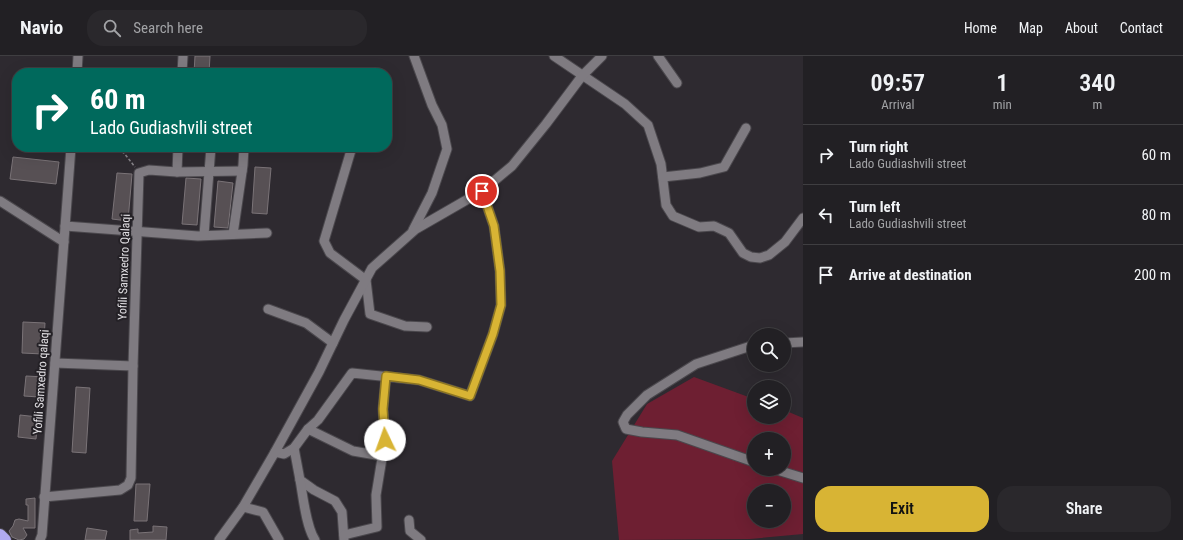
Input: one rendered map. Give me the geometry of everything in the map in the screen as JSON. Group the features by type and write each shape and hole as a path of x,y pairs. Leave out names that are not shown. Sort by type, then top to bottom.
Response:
{"highway":[{"path":"0,535 5,540"}],"street":[{"path":"77,68 78,56"},
{"path":"182,68 183,56"},
{"path":"411,234 432,193 446,149 442,125 432,105 414,56"},
{"path":"554,56 625,104 648,125 662,164 666,205 673,216 699,227 714,226 729,233 743,254 760,258 769,255 786,242 803,218"},
{"path":"219,540 243,507 275,452 319,372 372,268 416,229 482,191 512,166 582,76 602,56"},
{"path":"658,56 677,83"},
{"path":"663,177 724,168 746,128"},
{"name":"Yofili Samxedro qalaqi","path":"40,540 42,535 71,152"},
{"path":"177,172 178,152"},
{"path":"204,235 211,152"},
{"path":"234,234 244,152"},
{"path":"350,152 324,240 330,254 366,280 370,314 405,326 427,327"},
{"path":"141,172 149,170 177,172 242,171"},
{"name":"Yofili Samxedro Qalaqi","path":"44,497 120,490 128,485 131,478 133,366 141,172"},
{"path":"275,452 284,454 294,448 308,429 318,420 352,373 419,380 470,396 493,334 501,305 500,271 494,226 482,191"},
{"path":"0,201 64,242"},
{"name":"Yofili Samxedro qalaqi","path":"65,226 204,235 267,233"},
{"path":"268,309 306,323 333,342"},
{"path":"791,343 803,342"},
{"path":"747,347 696,364 647,395 627,415 623,422 626,429 677,435 747,460"},
{"name":"Yofili Samxedro Qalaqi","path":"54,363 133,366"},
{"path":"300,480 314,490 335,501 342,512 344,537 377,527 376,495 385,440 383,409 386,376"},
{"path":"308,429 353,451 382,456"},
{"path":"294,448 306,513 315,540"},
{"path":"791,474 803,478"},
{"path":"243,507 263,512 279,540"},
{"path":"409,520 410,531 421,540"}],"path":[{"path":"122,152 141,172"}],"shaded area":[{"path":"694,377 747,396 747,424 791,424 791,413 803,418 803,534 750,539 619,540 612,461 647,404"}],"building":[{"path":"195,56 210,56 209,68 194,68"},
{"path":"13,157 59,162 56,184 10,179"},
{"path":"255,167 271,168 267,214 252,213"},
{"path":"117,173 132,174 128,221 112,219"},
{"path":"186,178 201,179 197,225 182,224"},
{"path":"218,181 233,183 228,228 214,227"},
{"path":"23,322 45,323 43,354 22,353"},
{"path":"26,376 45,377 44,385 40,384 39,397 24,396"},
{"path":"76,387 90,388 86,453 72,452"},
{"path":"20,415 38,417 36,439 18,437"},
{"path":"136,484 150,484 147,521 134,521"},
{"path":"35,498 35,528 23,528 27,535 24,539 19,540 12,537 9,531 15,520 19,519 28,521 28,505 26,505 26,499"},
{"path":"153,526 167,527 166,540 130,540 130,530 138,529 138,533 153,532"},
{"path":"87,528 107,531 105,540 85,540"}],"route":[{"path":"385,440 383,409 386,376 419,380 470,396 493,334 501,305 500,271 494,226 482,191"}]}
